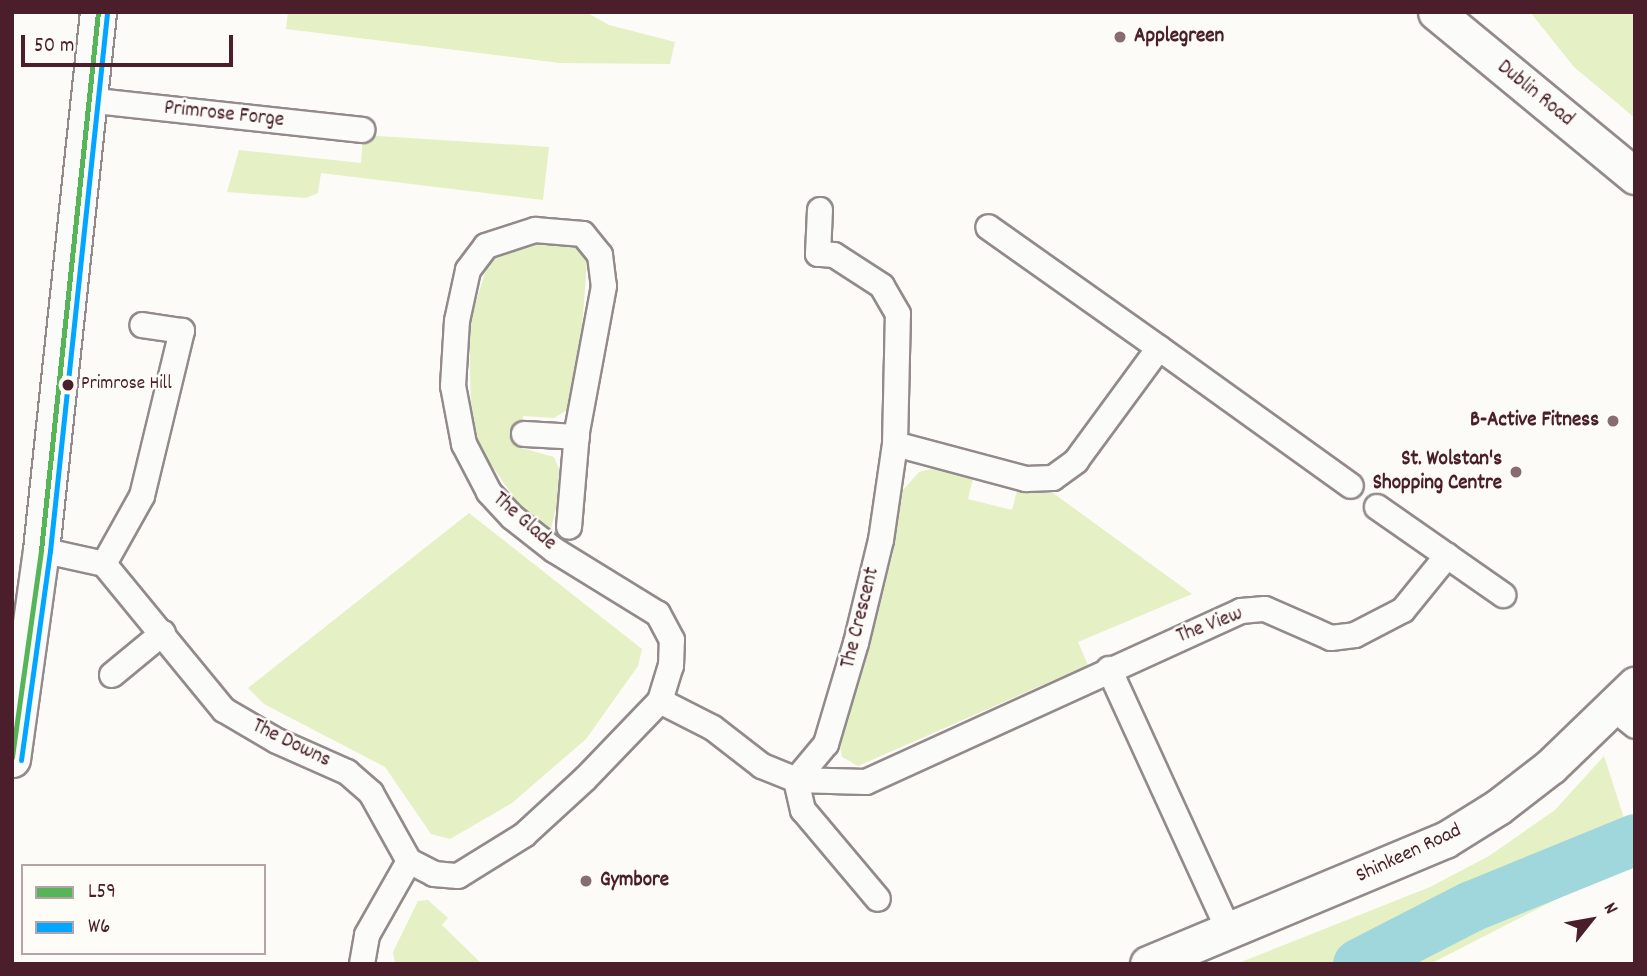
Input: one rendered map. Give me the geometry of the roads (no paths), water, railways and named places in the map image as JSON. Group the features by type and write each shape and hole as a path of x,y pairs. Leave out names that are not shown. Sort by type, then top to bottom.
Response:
{"main road":[{"path":"12,760 41,550 98,12"},
{"name":"Dublin Road","path":"1436,12 1635,176"},
{"name":"Shinkeen Road","path":"1148,964 1445,840 1508,799 1627,707"}],"street":[{"name":"Primrose Forge","path":"87,100 362,130"},
{"name":"The Crescent","path":"796,780 826,744 856,643 881,540 895,444 898,314 882,286 834,255 818,254 820,210"},
{"path":"988,227 1351,486"},
{"name":"The Glade","path":"409,861 434,874 458,876 473,869 555,807 660,701 671,666 672,640 658,614 554,550 512,517 489,492 464,444 453,386 457,321 468,270 486,246 517,232 548,229 583,234 600,255 604,286 577,437 569,527"},
{"path":"41,550 104,564 142,496 182,331 142,325"},
{"path":"895,444 1026,479 1053,478 1076,461 1159,348"},
{"path":"524,433 577,437"},
{"path":"1377,507 1503,596"},
{"name":"The View","path":"660,701 713,728 762,766 796,780 866,782 1241,611 1265,608 1331,638 1355,635 1403,610 1447,556"},
{"name":"The Downs","path":"104,564 224,710 277,741 347,772 371,793 409,861"},
{"path":"112,675 163,633"},
{"path":"1109,669 1229,930"},
{"path":"796,780 803,810 878,899"},
{"path":"362,964 367,935 409,861"}],"waterway":[{"path":"1358,964 1471,906 1635,839"}],"place":[{"name":"Applegreen","path":"1120,37"},
{"name":"Primrose Hill","path":"68,385"},
{"name":"B-Active Fitness","path":"1613,421"},
{"name":"St. Wolstan's Shopping Centre","path":"1516,472"},
{"name":"Gymbore","path":"586,881"}]}
